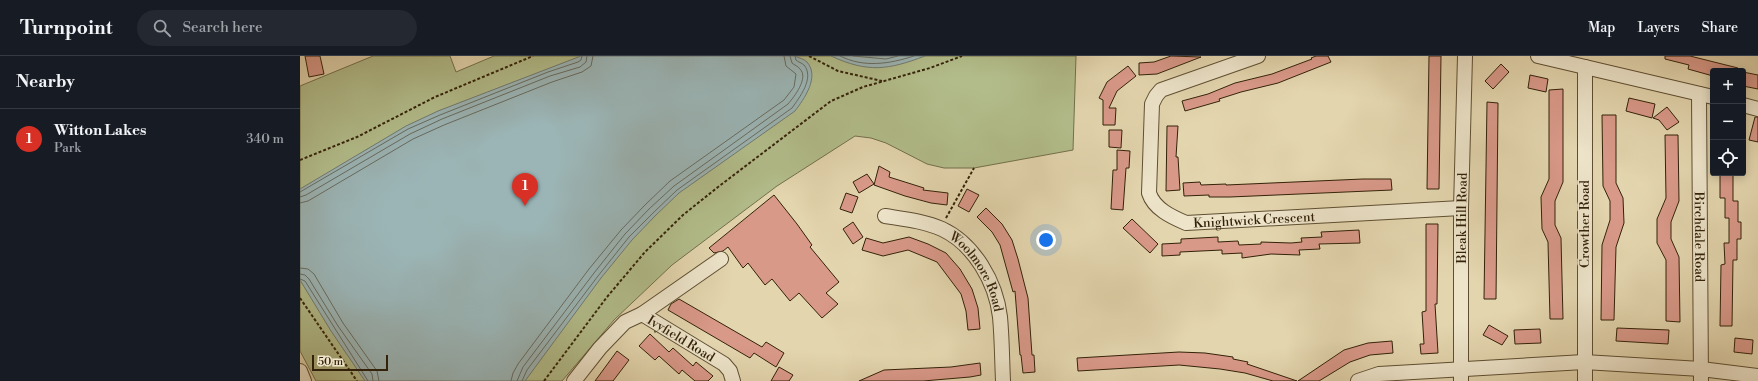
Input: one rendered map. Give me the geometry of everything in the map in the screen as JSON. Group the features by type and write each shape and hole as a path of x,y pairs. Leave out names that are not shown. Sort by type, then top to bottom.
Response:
{"street":[{"name":"Knightwick Crescent","path":"1258,56 1161,90 1156,96 1152,104 1149,193 1155,203 1171,217 1186,223 1461,208"},
{"name":"Bleak Hill Road","path":"1461,376 1461,208 1464,56"},
{"path":"1538,56 1710,96"},
{"name":"Crowther Road","path":"1585,67 1585,381"},
{"name":"Birchdale Road","path":"1699,94 1701,375"},
{"path":"1746,106 1758,109"},
{"name":"Woolmore Road","path":"885,216 924,222 941,228 963,242 970,250 988,279 1000,317 1003,381"},
{"path":"642,314 721,259"},
{"name":"Ivyfield Road","path":"574,381 600,348 625,322 642,314 724,364 730,370 733,381"},
{"path":"1358,381 1379,374 1461,376 1584,362 1701,375 1758,376"},
{"path":"300,371 304,381"}],"path":[{"path":"300,160 357,137 435,97 533,56"},
{"path":"809,56 853,76 884,81"},
{"path":"544,381 626,274 667,230 718,187 831,101 855,90 930,68 962,56"},
{"path":"941,228 974,168"},
{"path":"300,298 357,381"}],"green space":[{"path":"373,56 450,56 456,72 494,56 1076,56 1073,150 974,168 944,168 927,164 886,143 871,138 855,136 777,186 672,265 614,320 562,381 316,381 300,351 300,86"}],"water":[{"path":"581,56 795,56 807,62 811,68 812,74 809,88 795,111 679,193 632,240 601,278 525,381 365,381 331,331 300,280 300,189 406,126 438,111"},
{"path":"831,56 925,56 889,67 878,68 856,65"}],"building":[{"path":"305,56 320,56 324,74 309,77"},
{"path":"1171,56 1201,57 1157,74 1139,75 1139,63 1154,62"},
{"path":"1316,56 1328,56 1331,62 1278,83 1241,92 1219,99 1220,101 1185,111 1182,101 1208,94 1235,83 1272,74 1312,59 1311,58"},
{"path":"1429,56 1441,56 1439,189 1427,189"},
{"path":"1665,56 1690,56 1738,68 1710,68 1710,75 1688,69 1689,65 1665,59"},
{"path":"1501,64 1509,72 1493,89 1485,81"},
{"path":"1128,66 1136,76 1117,91 1109,108 1116,108 1115,125 1103,125 1103,100 1099,98 1107,82"},
{"path":"1746,73 1758,75 1758,89 1746,87"},
{"path":"1530,75 1548,79 1546,92 1528,88"},
{"path":"1563,89 1563,182 1555,201 1555,225 1561,238 1563,319 1550,319 1548,242 1542,229 1541,197 1549,179 1549,90"},
{"path":"1629,98 1655,104 1652,118 1626,111"},
{"path":"1487,102 1498,103 1496,299 1484,299"},
{"path":"1667,107 1679,122 1667,130 1659,120 1653,118"},
{"path":"1602,115 1616,115 1616,183 1623,198 1624,223 1616,247 1614,320 1601,320 1602,245 1610,220 1610,201 1603,186"},
{"path":"1755,117 1758,117 1758,142 1749,140"},
{"path":"1167,126 1178,126 1176,157 1178,157 1180,190 1166,191"},
{"path":"1109,130 1122,130 1121,148 1109,147"},
{"path":"1665,135 1678,135 1679,201 1671,222 1671,239 1679,257 1680,322 1666,321 1666,260 1657,243 1657,219 1666,198"},
{"path":"1117,150 1130,151 1129,168 1126,168 1123,210 1111,209 1113,170 1117,170"},
{"path":"879,166 890,172 889,177 924,188 923,190 948,193 947,205 931,203 905,196 874,185"},
{"path":"867,174 874,184 859,193 853,182"},
{"path":"1720,176 1733,176 1733,201 1738,201 1738,222 1741,222 1741,239 1737,239 1737,260 1733,260 1732,326 1720,326 1721,265 1725,264 1724,243 1729,243 1729,218 1725,218 1725,198 1720,198"},
{"path":"1391,179 1392,190 1209,197 1209,195 1184,196 1183,183 1200,182 1201,185 1226,185"},
{"path":"967,189 979,195 969,212 958,206"},
{"path":"846,193 858,197 852,213 840,209"},
{"path":"774,195 812,245 810,247 839,282 826,293 838,304 822,318 799,293 790,301 772,279 765,285 748,263 743,268 728,247 723,251 714,253 709,248"},
{"path":"986,208 1002,224 1012,240 1018,259 1028,298 1032,355 1034,355 1035,372 1023,373 1020,355 1015,291 1013,292 1000,245 992,232 977,217"},
{"path":"1132,219 1158,244 1150,253 1123,228"},
{"path":"853,222 863,237 853,244 843,229"},
{"path":"1426,224 1438,224 1437,304 1435,304 1438,353 1421,354 1420,344 1424,344 1422,312 1426,311"},
{"path":"1359,230 1360,243 1319,244 1320,249 1299,250 1300,255 1271,254 1242,258 1242,253 1222,254 1222,250 1180,252 1180,255 1162,256 1162,244 1181,243 1181,239 1218,237 1218,242 1238,241 1239,245 1261,244 1261,242 1291,243 1302,242 1301,238 1322,237 1321,232"},
{"path":"909,237 946,253 960,269 972,289 978,308 980,329 968,330 966,311 961,294 937,262 908,250 883,256 862,250 866,238 883,243"},
{"path":"679,299 762,347 766,342 784,353 776,367 754,353 750,358 668,310 671,304"},
{"path":"1489,325 1508,336 1502,345 1483,335"},
{"path":"1617,328 1669,330 1668,344 1616,341"},
{"path":"1540,329 1541,343 1515,344 1514,330"},
{"path":"650,334 669,352 673,348 693,366 696,362 713,376 708,381 695,381 682,370 679,374 659,356 655,360 639,346"},
{"path":"1735,338 1753,340 1752,354 1734,352"},
{"path":"1392,341 1393,353 1370,355 1350,362 1319,381 1298,381 1344,350 1368,343"},
{"path":"617,351 629,360 613,381 595,381"},
{"path":"1179,352 1205,353 1233,357 1233,359 1248,362 1247,364 1297,381 1273,381 1245,373 1179,365 1078,371 1077,358"},
{"path":"980,363 981,375 970,377 923,381 859,381 884,370 951,367"},
{"path":"779,367 793,375 789,381 771,381"}],"place":[{"name":"Witton Lakes","path":"525,206"}]}
